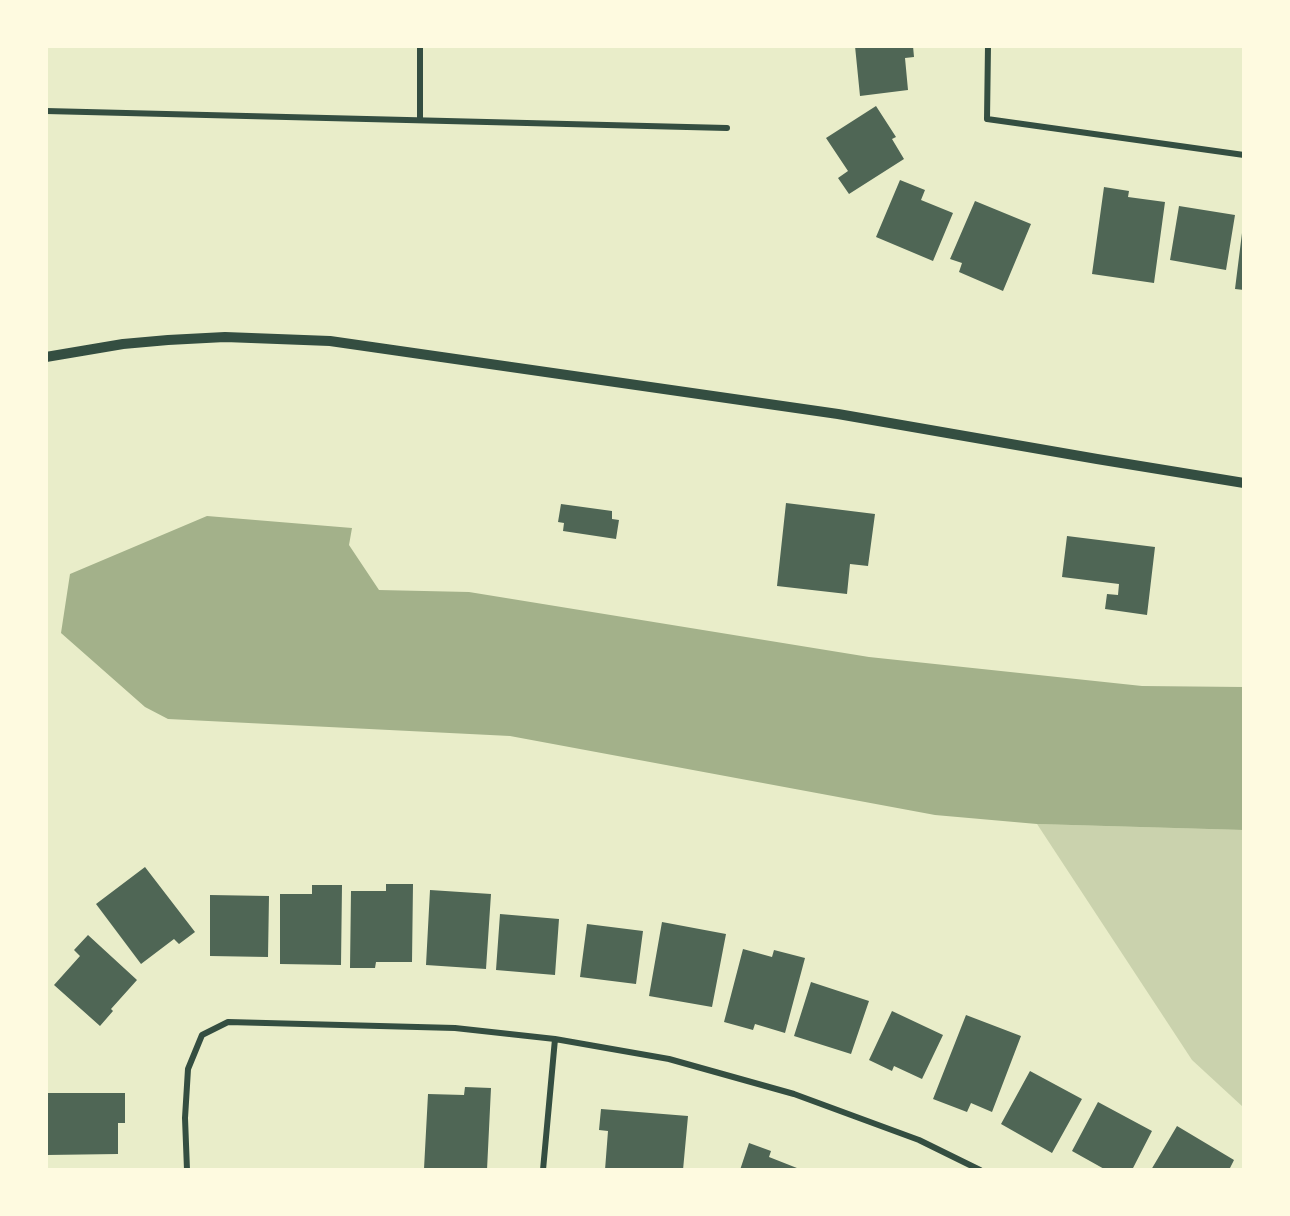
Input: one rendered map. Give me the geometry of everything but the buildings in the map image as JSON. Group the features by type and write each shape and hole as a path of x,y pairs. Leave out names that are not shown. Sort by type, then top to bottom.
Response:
{"street":[{"path":"420,46 420,120"},
{"path":"988,46 987,119 1244,155"},
{"path":"46,111 727,128"},
{"path":"46,357 123,344 168,340 225,337 330,341 838,414 1244,483"},
{"path":"187,1170 185,1118 188,1069 202,1035 228,1022 455,1028 555,1039 669,1059 794,1094 919,1140 980,1170"},
{"path":"543,1170 555,1039"}],"shaded area":[{"path":"207,516 352,528 349,545 379,590 469,592 869,657 1142,686 1243,687 1243,830 1037,824 935,815 510,736 168,719 145,707 61,633 70,574"},
{"path":"1037,824 1243,830 1243,1107 1192,1060"}]}
